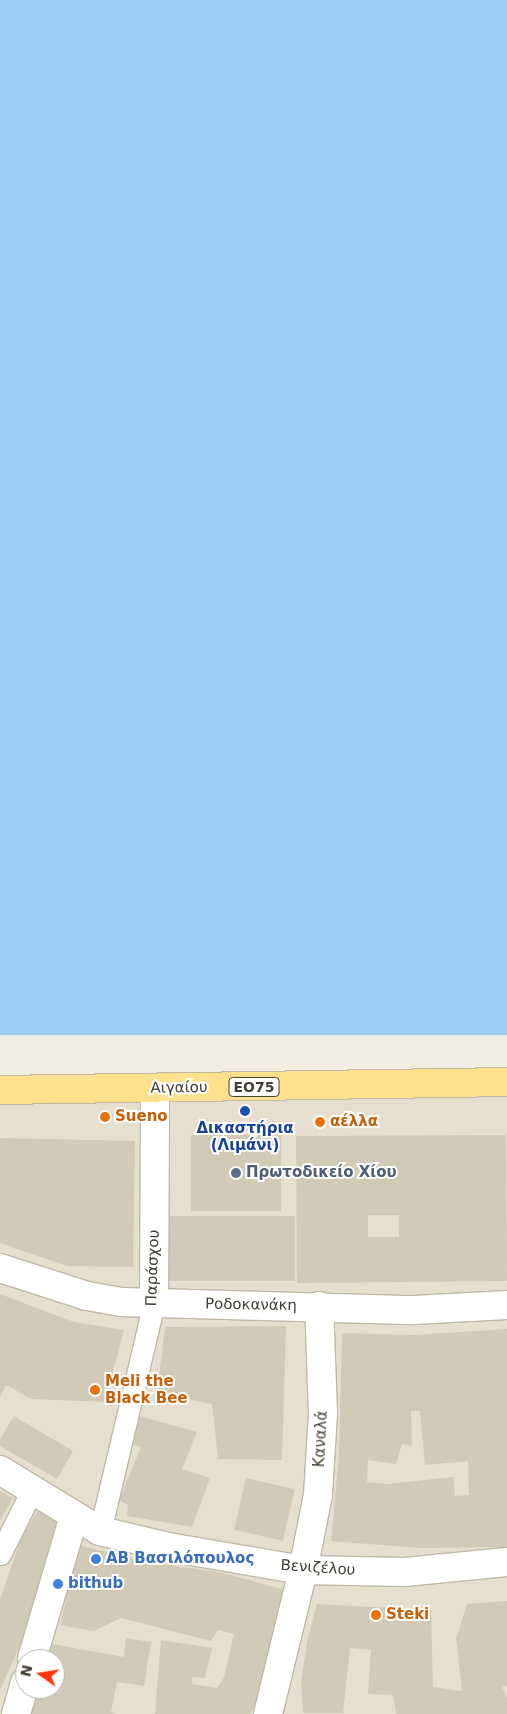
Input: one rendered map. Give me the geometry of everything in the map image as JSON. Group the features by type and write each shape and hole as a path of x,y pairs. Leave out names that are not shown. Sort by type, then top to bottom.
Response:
{"main road":[{"name":"Αιγαίου","path":"0,1090 507,1082"}],"street":[{"name":"Παράσχου","path":"100,1531 154,1303 155,1089"},
{"name":"Ροδοκανάκη","path":"0,1268 107,1301 414,1310 507,1305"},
{"name":"Καναλά","path":"274,1713 318,1495 323,1413 319,1306"},
{"name":"Βενιζέλου","path":"0,1470 33,1488 100,1531 168,1547 303,1570 405,1572 507,1562"},
{"path":"0,1552 33,1488"},
{"path":"35,1649 74,1516"},
{"path":"16,1714 20,1699"}],"shaded area":[{"path":"507,1093 507,1714 0,1714 0,1098"}],"water":[{"path":"0,0 507,0 507,1035 0,1035"}],"building":[{"name":"Πρωτοδικείο Χίου","path":"191,1135 281,1135 281,1211 191,1211"},
{"path":"506,1135 507,1281 297,1283 296,1136","holes":["368,1215 399,1215 399,1237 368,1237"]},
{"path":"0,1138 135,1141 133,1267 67,1266 0,1243"},
{"path":"169,1216 295,1216 295,1281 169,1281"},
{"path":"0,1294 74,1322 124,1330 105,1402 31,1399 6,1385 0,1397"},
{"path":"286,1326 282,1460 218,1459 212,1404 157,1393 165,1327"},
{"path":"507,1329 507,1547 419,1548 331,1541 339,1455 342,1333 414,1335","holes":["411,1411 420,1411 425,1465 468,1461 469,1495 455,1496 453,1477 388,1484 367,1482 368,1460 396,1464 402,1444 412,1446"]},
{"path":"14,1416 73,1451 57,1479 0,1446 0,1439"},
{"path":"139,1416 197,1432 182,1469 210,1478 192,1527 127,1516 128,1505 119,1500 141,1447 130,1444"},
{"path":"246,1478 295,1489 283,1541 234,1530"},
{"path":"0,1491 13,1498 0,1521"},
{"path":"49,1510 60,1527 24,1636 18,1649 15,1649 15,1656 0,1690 0,1599 22,1536 37,1512"},
{"path":"79,1545 137,1560 223,1573 289,1591 262,1687 251,1714 155,1714 161,1640 212,1648 205,1678 192,1677 192,1684 217,1688 224,1677 234,1634 218,1630 211,1641 121,1618 94,1631 60,1625"},
{"path":"507,1601 507,1686 502,1687 507,1698 507,1714 396,1714 393,1695 368,1694 371,1650 350,1648 343,1713 303,1713 301,1682 307,1642 317,1604 431,1610 433,1687 462,1691 456,1639 467,1604"},
{"path":"126,1638 151,1642 144,1686 117,1682 111,1712 117,1714 30,1714 35,1699 65,1699 65,1649 50,1649 52,1644 124,1657"}],"place":[{"name":"Δικαστήρια (Λιμάνι)","path":"245,1111"},
{"name":"Sueno","path":"105,1117"},
{"name":"αέλλα","path":"320,1122"},
{"name":"Πρωτοδικείο Χίου","path":"236,1173"},
{"name":"Meli the Black Bee","path":"95,1390"},
{"name":"ΑΒ Βασιλόπουλος","path":"96,1559"},
{"name":"bithub","path":"58,1584"},
{"name":"Steki","path":"376,1615"}]}
